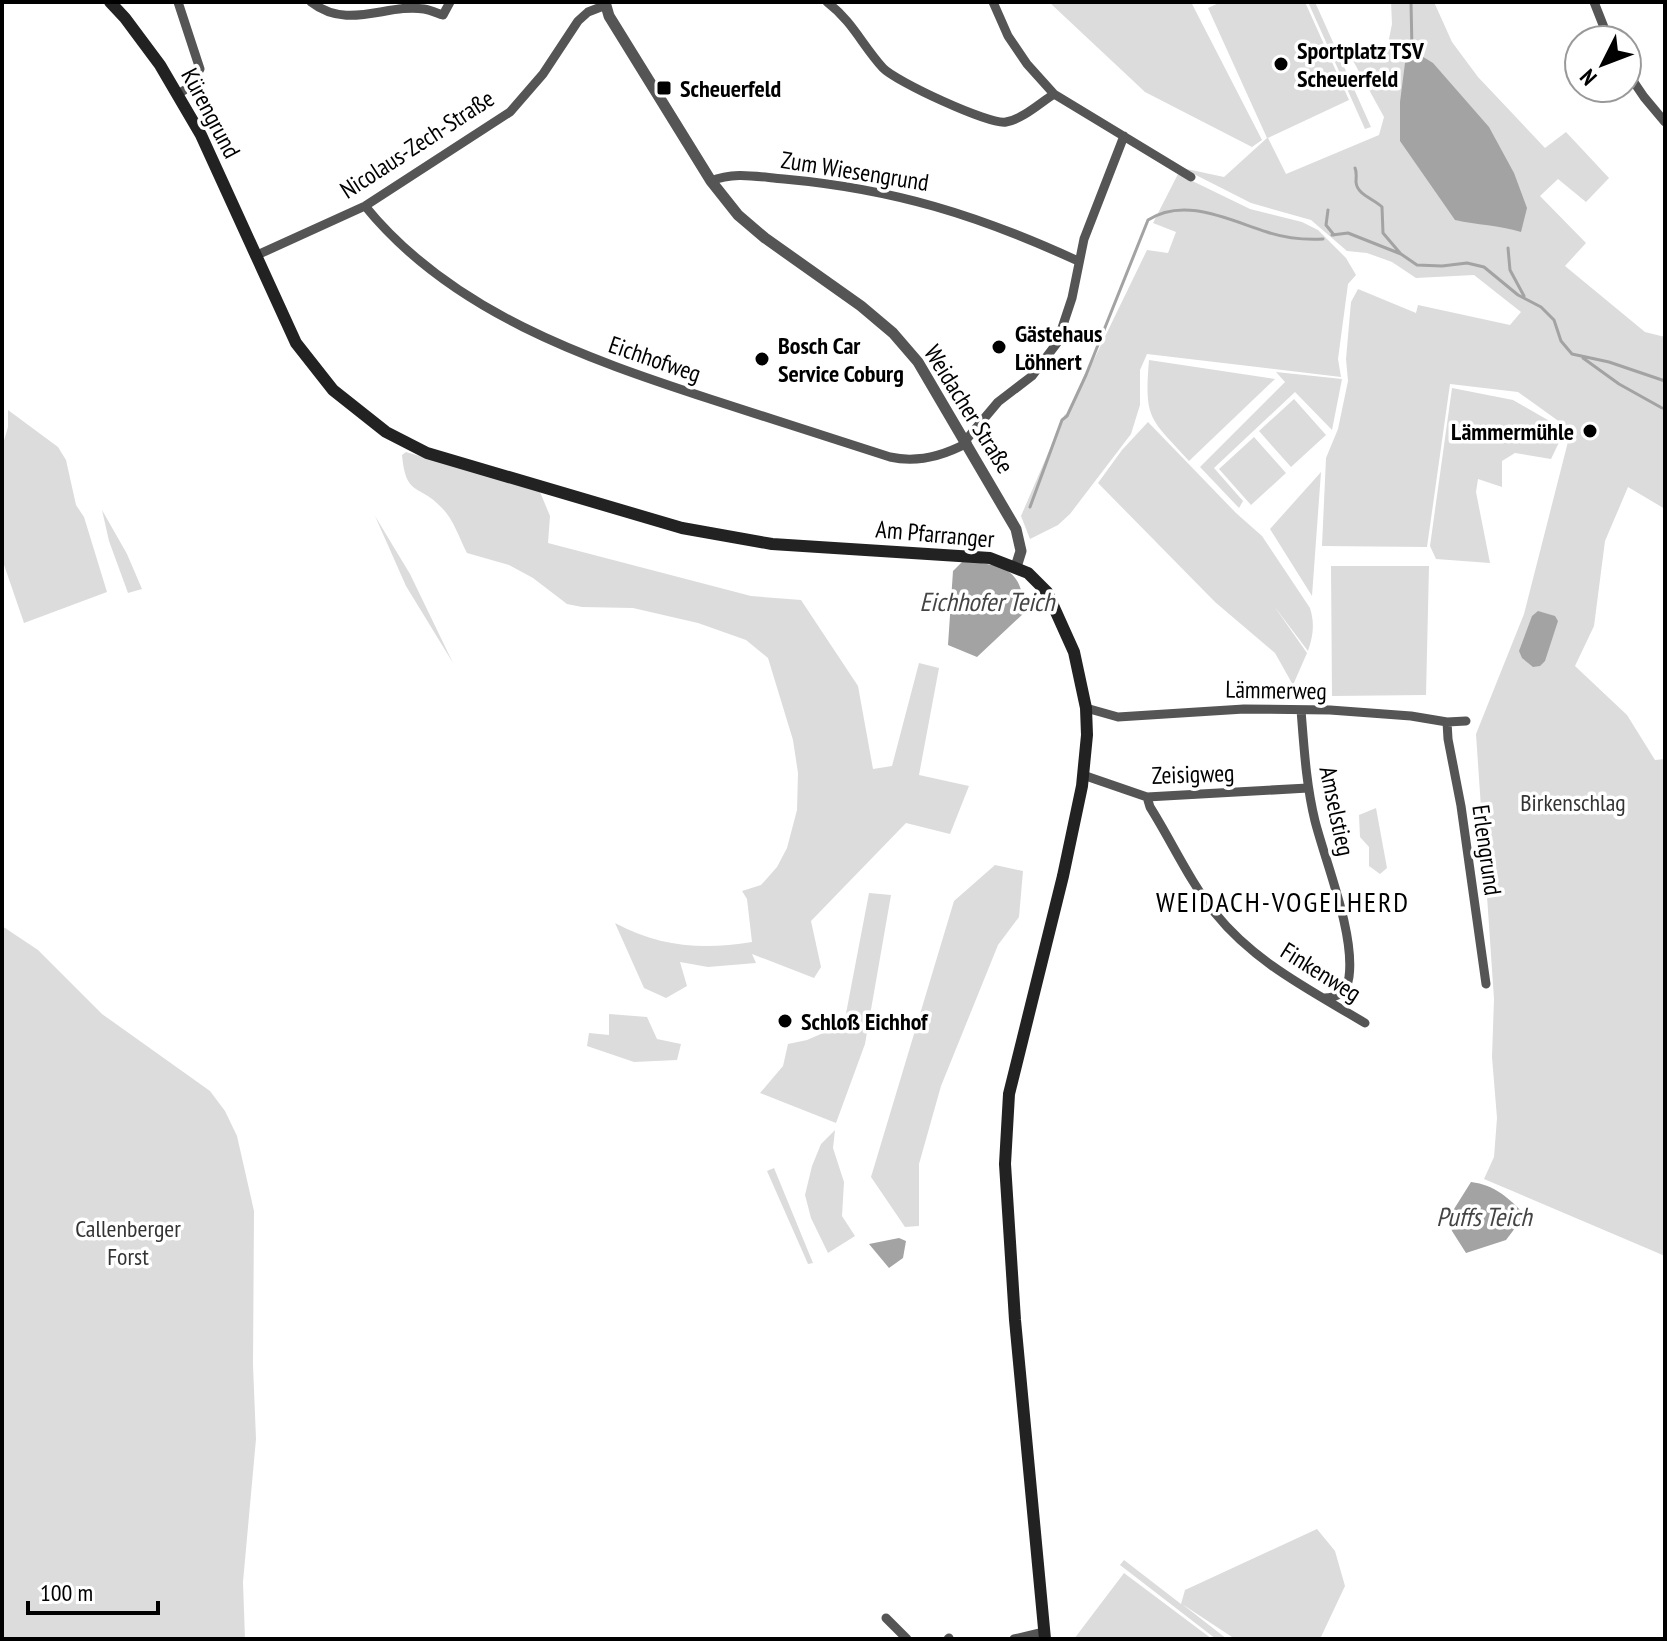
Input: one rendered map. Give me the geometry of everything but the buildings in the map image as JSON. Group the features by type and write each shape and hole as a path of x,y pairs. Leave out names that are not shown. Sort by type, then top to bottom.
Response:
{"main road":[{"name":"Kürengrund","path":"110,2 144,41 178,94 209,152 296,343 324,382 364,417 414,447 706,533 755,542 849,549"},
{"name":"Am Pfarranger","path":"849,549 957,554 990,558 1016,567"},
{"path":"1016,567 1039,582 1058,611 1074,652 1086,708 1087,735 1083,775 1053,922 1020,1044 1005,1125 1014,1305 1045,1636"}],"street":[{"path":"178,2 200,69 191,86 178,94"},
{"path":"311,2 328,12 352,15 423,8 443,15 450,2"},
{"path":"827,2 854,26 885,71 904,83 986,119 1007,122 1019,118 1054,94"},
{"path":"993,2 1008,36 1054,94 1191,177"},
{"path":"1594,2 1603,24"},
{"name":"Weidacher Straße","path":"605,4 609,16 711,181 748,225 861,306 893,333 933,384 1016,529 1021,551 1016,567"},
{"name":"Nicolaus-Zech-Straße","path":"255,256 365,206 510,112 543,74 578,21 605,4"},
{"path":"1643,96 1665,122"},
{"path":"967,442 998,402 1032,376 1057,343 1072,298 1084,239 1124,136"},
{"name":"Zum Wiesengrund","path":"711,181 732,174 823,182 887,193 969,216 1029,238 1078,261"},
{"name":"Eichhofweg","path":"365,206 411,254 482,304 546,339 602,363 890,457 918,460 939,456 967,442"},
{"name":"Lämmerweg","path":"1086,708 1118,717 1204,710 1301,710 1466,721"},
{"name":"Amselstieg","path":"1301,710 1308,788 1343,923 1349,968 1343,992 1332,998 1324,998"},
{"name":"Erlengrund","path":"1447,722 1486,984"},
{"name":"Zeisigweg","path":"1083,775 1147,797 1308,788"},
{"name":"Finkenweg","path":"1147,797 1150,807 1214,913 1269,964 1365,1023"},
{"path":"886,1618 907,1639"},
{"path":"1014,1639 1045,1636"}],"green space":[{"path":"1049,2 1191,2 1262,140 1252,147 1145,92"},
{"name":"Birkenschlag","path":"1221,2 1305,2 1349,100 1268,138 1286,174 1379,135 1384,117 1351,57 1388,44 1392,24 1391,2 1434,2 1452,42 1478,77 1545,148 1566,132 1609,178 1586,202 1558,179 1540,196 1586,243 1565,266 1645,332 1665,337 1665,509 1628,487 1605,541 1594,626 1575,666 1627,715 1655,760 1665,759 1665,1256 1484,1179 1494,1157 1497,1118 1492,1057 1494,999 1476,734 1524,614 1571,430 1518,392 1450,384 1427,547 1322,546 1326,458 1338,429 1348,381 1346,359 1351,302 1358,289 1416,313 1418,305 1510,325 1521,312 1474,275 1416,278 1392,262 1367,253 1347,251 1311,220 1251,203 1182,168 1224,177 1267,138 1208,8"},
{"path":"1308,2 1315,2 1371,127 1365,129"},
{"path":"1178,174 1250,209 1302,222 1318,230 1346,258 1356,275 1348,284 1338,359 1341,377 1147,354 1140,370 1140,405 1131,434 1070,514 1058,525 1030,539 1021,516 1065,414 1147,250 1168,253 1176,232 1153,223"},
{"path":"1149,360 1275,379 1189,461 1152,417 1148,395"},
{"path":"1276,372 1342,379 1332,430 1295,392 1214,468 1243,501 1239,508 1200,467 1285,382"},
{"path":"1452,388 1513,400 1565,430 1551,459 1515,453 1502,461 1502,487 1478,479 1476,492 1490,563 1436,559 1430,546"},
{"path":"1294,399 1326,435 1291,467 1259,431"},
{"path":"8,410 58,447 66,460 76,505 84,517 107,592 24,623 2,559 2,447 8,427"},
{"path":"1148,422 1262,536 1310,608 1313,630 1308,651 1274,606 1307,653 1293,685 1275,653 1215,602 1098,483"},
{"path":"1254,437 1286,473 1251,505 1219,469"},
{"path":"406,452 540,492 550,516 548,543 751,596 801,600 858,686 873,769 892,766 919,663 939,668 919,775 969,786 950,834 906,823 811,921 821,967 814,978 752,954 756,963 708,967 680,962 687,986 666,998 644,988 615,923 665,942 716,946 752,942 747,899 742,891 761,885 777,867 787,848 797,810 798,773 793,740 768,658 746,640 698,623 633,608 567,604 533,578 509,565 467,553 446,513 434,500 410,484 402,455"},
{"path":"1321,472 1312,596 1270,529"},
{"path":"102,510 127,554 142,589 128,593 109,541"},
{"path":"375,516 410,574 453,663 406,586"},
{"path":"1331,566 1429,566 1426,695 1332,696"},
{"path":"1376,808 1387,868 1380,874 1369,866 1369,847 1360,837 1359,815"},
{"path":"995,865 1023,871 1019,917 998,945 941,1086 919,1164 919,1226 905,1227 871,1177 954,901"},
{"path":"869,893 891,895 865,1044 836,1123 760,1093 783,1066 788,1044 807,1040 844,1024"},
{"name":"Callenberger Forst","path":"2,926 38,950 102,1014 210,1091 225,1111 237,1136 254,1211 256,1439 243,1582 245,1639 2,1639"},
{"path":"609,1014 647,1017 657,1039 681,1044 677,1060 634,1062 587,1046 589,1033 609,1035"},
{"path":"835,1130 833,1148 844,1182 842,1216 855,1236 828,1253 811,1218 805,1195 821,1144"},
{"path":"774,1168 813,1263 808,1264 767,1171"},
{"path":"1317,1529 1335,1551 1345,1586 1320,1639 1235,1639 1182,1604 1227,1639 1216,1639 1120,1565 1124,1560 1181,1604 1185,1590"},
{"path":"1124,1573 1212,1639 1074,1639"}],"water":[{"path":"1412,50 1433,63 1489,127 1514,173 1527,208 1521,232 1455,220 1400,141 1400,102 1405,63"},
{"name":"Eichhofer Teich","path":"963,561 1000,567 1015,578 1023,598 1024,613 977,657 948,645 953,571"},
{"path":"1538,611 1555,616 1558,621 1545,661 1533,667 1519,651 1532,616"},
{"name":"Puffs Teich","path":"1471,1182 1501,1193 1525,1215 1506,1240 1466,1253 1452,1231 1449,1217"},
{"path":"899,1238 906,1241 903,1258 889,1268 869,1244"}],"waterway":[{"path":"1411,2 1412,50"},
{"path":"1355,168 1357,186 1382,207 1383,233 1400,253"},
{"path":"1030,507 1062,420 1067,416 1086,375 1148,220 1162,213 1192,210 1281,236 1323,239"},
{"path":"1328,210 1326,225 1334,235"},
{"path":"1332,235 1348,233 1401,254 1417,265 1467,263 1484,267 1518,295 1541,307 1554,320 1561,341 1572,354 1609,362 1665,381"},
{"path":"1508,248 1510,270 1524,296"},
{"path":"1583,358 1619,384 1662,408"}],"place":[{"name":"Sportplatz TSV Scheuerfeld","path":"1281,64"},
{"name":"Scheuerfeld","path":"664,88"},
{"name":"Gästehaus Löhnert","path":"999,347"},
{"name":"Bosch Car Service Coburg","path":"762,359"},
{"name":"Lämmermühle","path":"1590,431"},
{"name":"Schloß Eichhof","path":"785,1021"}],"district":[{"name":"WEIDACH-VOGELHERD","path":"1283,901"}]}
